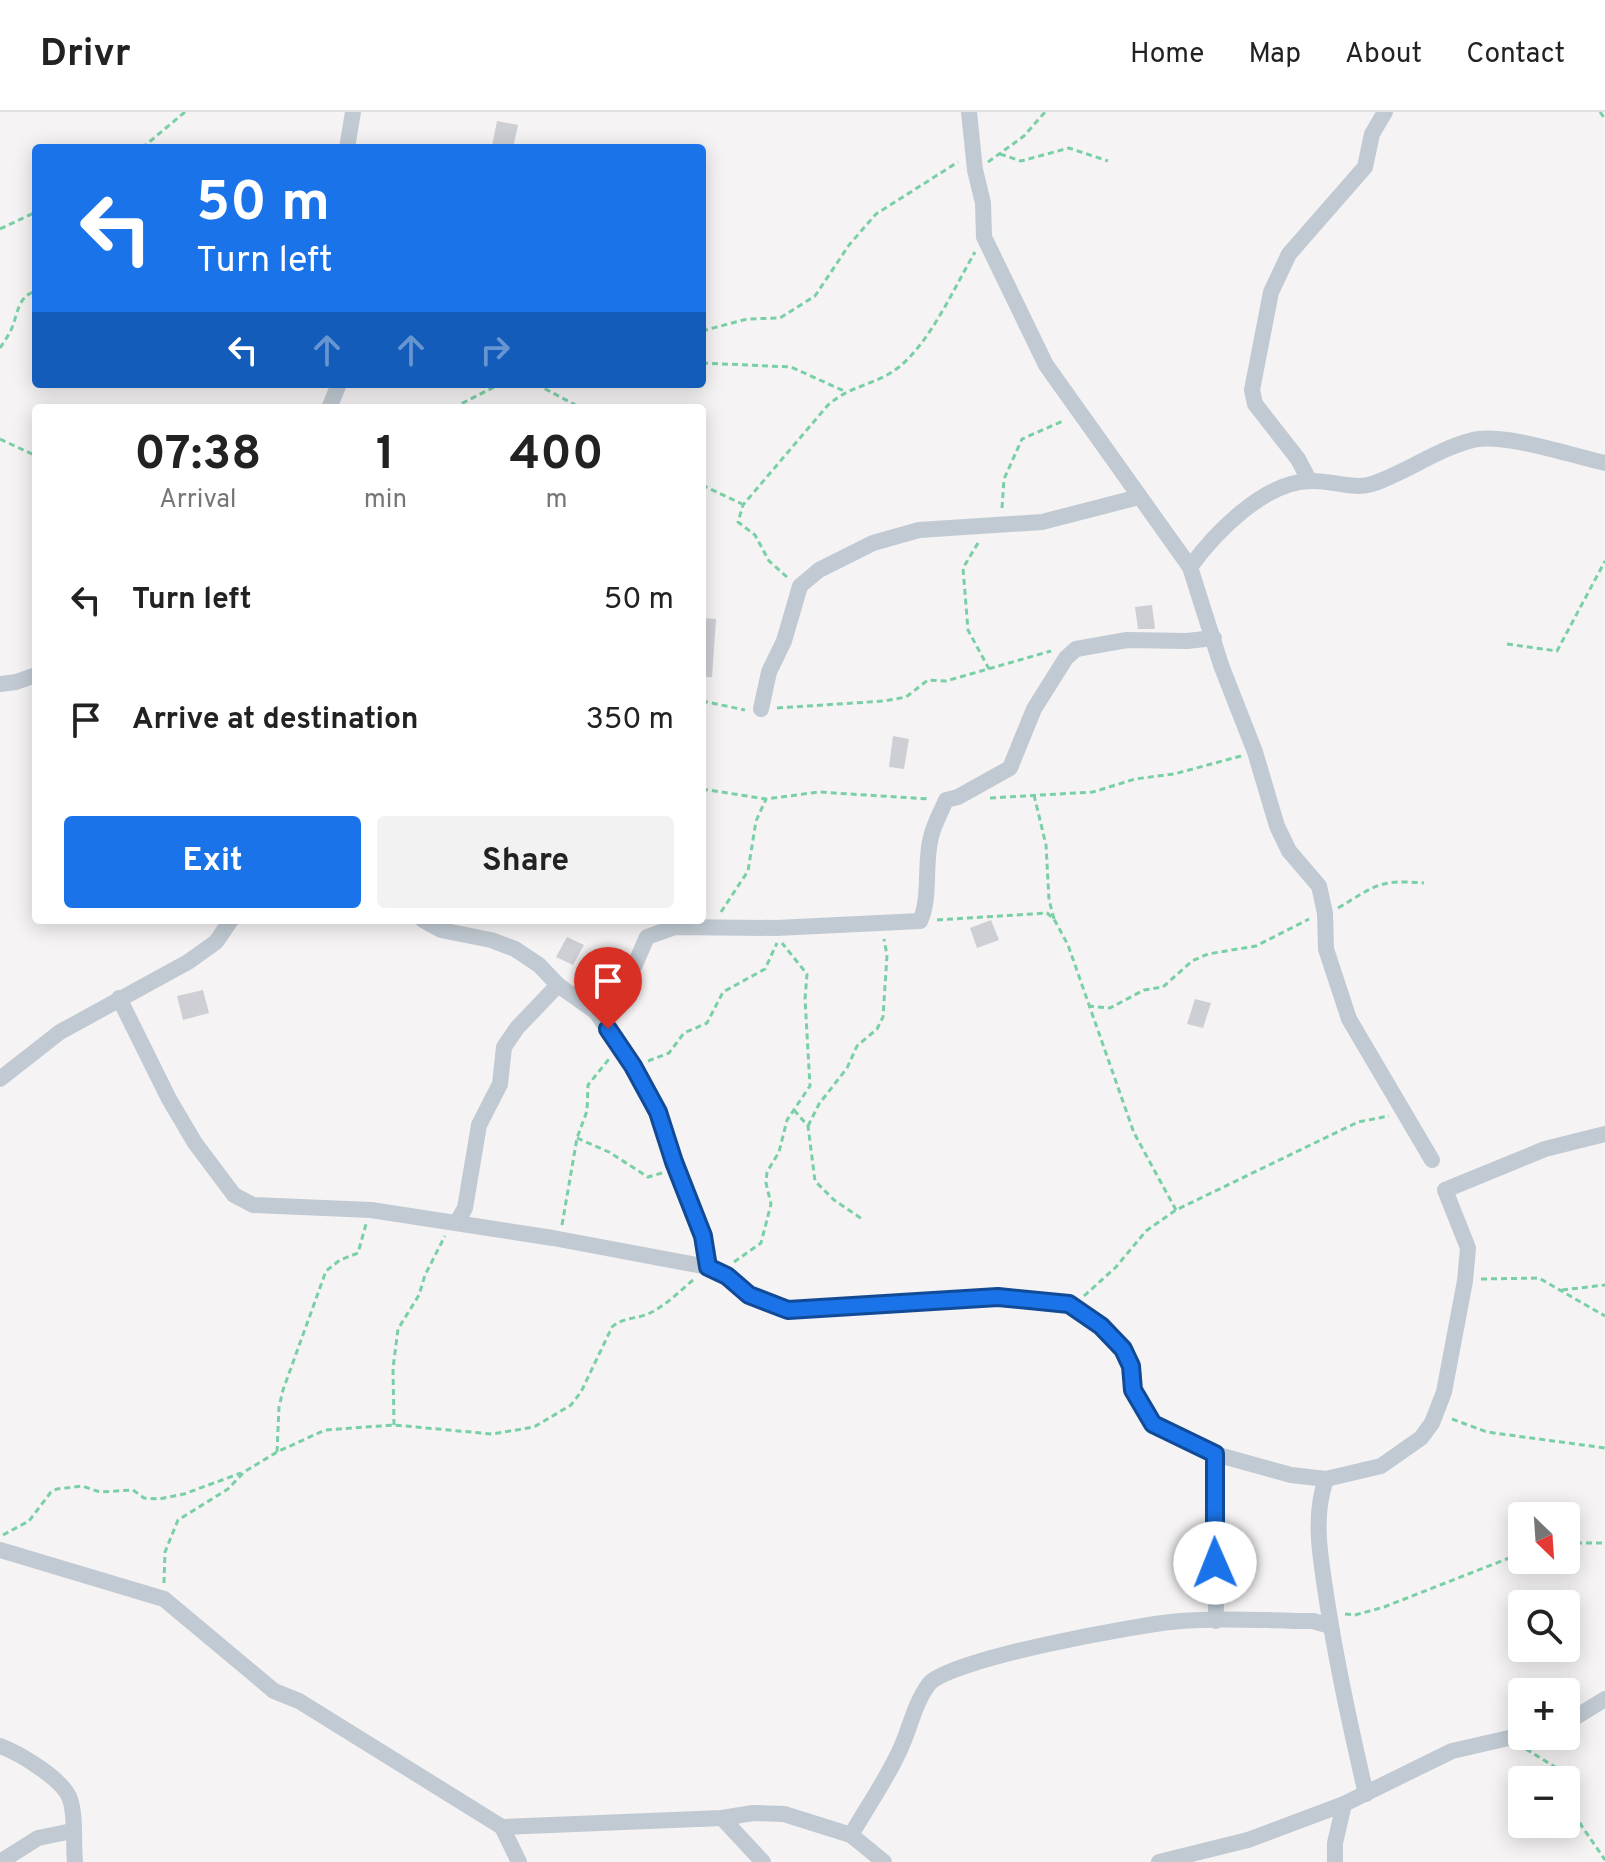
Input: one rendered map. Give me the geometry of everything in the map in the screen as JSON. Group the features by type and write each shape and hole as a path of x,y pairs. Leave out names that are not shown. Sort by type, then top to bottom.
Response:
{"street":[{"path":"348,144 353,112"},
{"path":"969,112 975,170 983,203 984,237 1046,365 1190,567 1221,665 1255,752 1277,826 1289,851 1319,886 1325,913 1326,949 1349,1019 1432,1160"},
{"path":"1309,480 1298,459 1255,404 1252,390 1271,292 1289,254 1365,167 1372,134 1385,112"},
{"path":"1190,567 1203,550 1254,502 1283,487 1309,480 1369,485 1451,447 1476,439 1497,438 1605,463"},
{"path":"761,709 769,672 784,641 800,586 819,570 873,543 919,530 1042,522 1139,497"},
{"path":"596,1012 622,994 647,937 675,927 920,921 926,908 925,880 931,836 952,799 1010,768 1034,709 1066,658 1076,649 1127,640 1214,638"},
{"path":"0,684 32,676"},
{"path":"0,1079 60,1032 197,955 216,942 228,924"},
{"path":"430,924 441,930 491,940 515,949 596,1012 633,1066 658,1112 703,1236 708,1267"},
{"path":"454,1222 465,1208 479,1125 500,1084 504,1047 517,1028 558,985"},
{"path":"119,998 195,1143 234,1195 253,1205 371,1210 553,1238 708,1267 727,1276 749,1295 788,1310 998,1297 1069,1304 1101,1326 1123,1349 1131,1366 1133,1390 1153,1424 1215,1454 1291,1475 1326,1479 1381,1466 1421,1438 1432,1423 1444,1392 1465,1281 1468,1248 1445,1190 1545,1149 1605,1134"},
{"path":"1215,1454 1216,1621"},
{"path":"1326,1479 1319,1498 1318,1541 1330,1620 1366,1794"},
{"path":"0,1550 164,1599 274,1691 299,1701 502,1827 519,1862"},
{"path":"851,1835 899,1754 904,1734 929,1684 939,1676 1080,1636 1181,1621 1330,1620"},
{"path":"1580,1714 1605,1699"},
{"path":"1159,1862 1248,1840 1344,1804 1452,1751 1508,1739"},
{"path":"0,1746 19,1754 67,1791 71,1803 75,1862"},
{"path":"1335,1862 1335,1843 1344,1804"},
{"path":"502,1827 722,1818 753,1813 784,1814 851,1835 884,1862"},
{"path":"722,1818 763,1862"},
{"path":"0,1862 38,1838 72,1831"}],"path":[{"path":"147,144 185,112"},
{"path":"975,170 1024,136 1045,112"},
{"path":"1600,112 1605,119"},
{"path":"1000,154 1021,161 1069,148 1108,161"},
{"path":"706,330 747,319 780,318 815,296 849,245 876,214 974,151"},
{"path":"0,229 32,214"},
{"path":"800,586 769,561 755,535 738,522 743,505 828,405 844,391 879,380 900,366 921,344 984,237"},
{"path":"0,348 11,330 21,302 32,292"},
{"path":"706,363 791,367 844,391"},
{"path":"461,404 492,388"},
{"path":"544,388 574,404"},
{"path":"989,669 968,630 963,568 994,526 1004,479 1022,439 1066,419 1077,410"},
{"path":"0,439 32,454"},
{"path":"706,487 743,505"},
{"path":"1507,644 1557,651 1605,561"},
{"path":"706,702 742,710 884,701 906,697 928,680 946,681 1049,651 1076,649"},
{"path":"706,790 766,799 819,792 984,799 1093,792 1135,779 1174,774 1255,752"},
{"path":"1034,795 1046,845 1049,900 1054,919 1068,945 1134,1133 1176,1210"},
{"path":"709,928 748,871 756,821 766,799"},
{"path":"1088,1006 1110,1008 1144,990 1163,987 1192,961 1208,954 1256,946 1376,885 1393,880 1424,883"},
{"path":"920,921 1047,913 1054,919"},
{"path":"862,1219 834,1200 815,1181 808,1126 819,1104 847,1068 857,1046 877,1029 883,1017 887,955 882,924"},
{"path":"633,1066 669,1053 684,1033 707,1023 723,992 765,969 779,939 807,974 805,999 810,1086 787,1120 779,1152 767,1172 771,1204 761,1243 737,1258 727,1276"},
{"path":"553,1238 561,1230 577,1138 587,1111 588,1085 620,1046"},
{"path":"794,1110 808,1126"},
{"path":"1069,1304 1088,1294 1146,1231 1176,1210 1358,1122 1382,1115 1411,1122"},
{"path":"577,1138 609,1152 648,1177 660,1176 674,1162"},
{"path":"277,1452 283,1390 326,1271 340,1260 358,1253 371,1210"},
{"path":"394,1425 393,1368 398,1329 419,1295 425,1275 454,1222"},
{"path":"0,1537 29,1521 51,1492 57,1489 82,1486 100,1492 133,1490 144,1498 159,1499 184,1494 244,1472 277,1452 325,1430 394,1425 492,1434 534,1427 571,1405 581,1392 612,1327 618,1322 647,1315 666,1304 708,1267"},
{"path":"1465,1281 1493,1277 1539,1278 1605,1316"},
{"path":"1562,1290 1605,1285"},
{"path":"1435,1413 1487,1432 1605,1448"},
{"path":"164,1599 165,1552 178,1520 228,1489 244,1472"},
{"path":"1580,1543 1605,1543"},
{"path":"1330,1620 1384,1607 1508,1558"},
{"path":"1533,1750 1554,1766"},
{"path":"1580,1822 1605,1860"}],"building":[{"path":"497,121 518,125 514,144 492,144"},
{"path":"1152,605 1155,629 1138,629 1135,607"},
{"path":"706,618 716,619 712,677 706,677"},
{"path":"893,736 909,739 904,769 889,767"},
{"path":"991,920 999,940 977,948 970,928"},
{"path":"567,937 584,945 573,965 556,957"},
{"path":"203,990 209,1013 183,1020 177,996"},
{"path":"1195,999 1211,1003 1203,1028 1187,1024"}],"route":[{"path":"608,1029 658,1112 703,1236 708,1267 727,1276 749,1295 788,1310 998,1297 1069,1304 1101,1326 1123,1349 1131,1366 1133,1390 1153,1424 1215,1454 1215,1563"}]}
